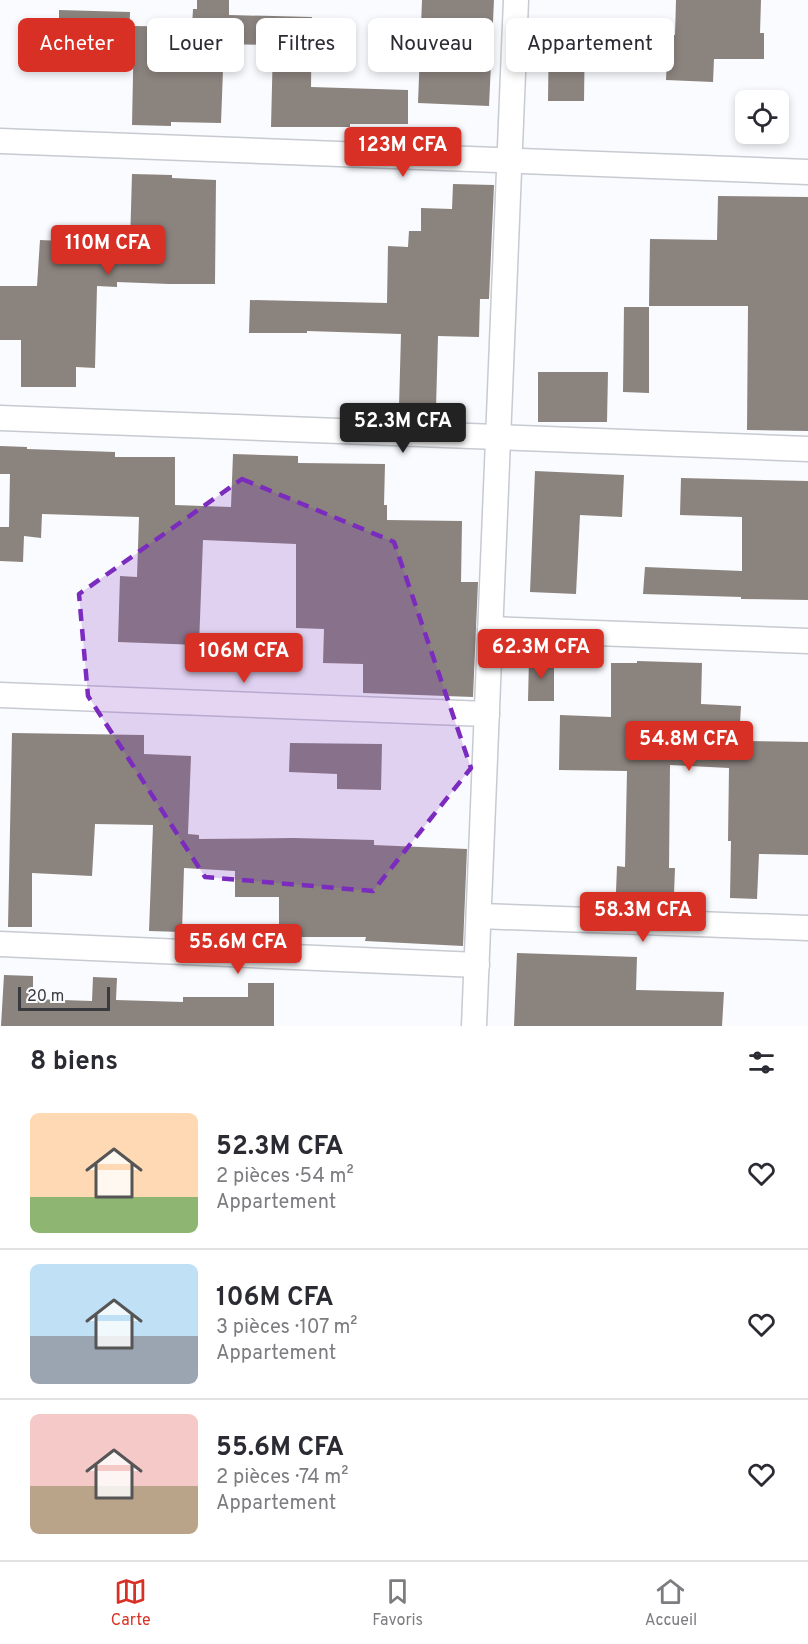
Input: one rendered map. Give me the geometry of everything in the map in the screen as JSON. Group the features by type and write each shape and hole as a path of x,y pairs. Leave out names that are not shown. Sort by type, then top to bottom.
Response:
{"street":[{"path":"474,1026 516,0"},
{"path":"0,141 808,172"},
{"path":"0,418 808,449"},
{"path":"490,629 808,641"},
{"path":"0,695 487,714"},
{"path":"479,916 808,928"},
{"path":"0,944 477,965"}],"highlighted area":[{"path":"242,479 394,542 471,768 373,891 205,877 88,696 79,594"}],"building":[{"path":"197,0 229,0 229,15 312,18 256,18 256,45 244,44 244,18 192,18 193,9 197,9"},
{"path":"422,0 494,0 493,18 421,18"},
{"path":"676,0 761,0 760,33 764,33 764,59 714,59 713,82 666,80 666,72 674,72"},
{"path":"59,10 130,12 130,18 59,18"},
{"path":"135,26 147,26 147,72 223,72 221,123 171,122 171,126 132,125"},
{"path":"272,72 311,72 311,87 408,90 408,124 271,127"},
{"path":"419,72 491,72 489,106 418,103"},
{"path":"548,72 584,72 584,101 548,101"},
{"path":"132,174 172,175 172,178 216,180 215,284 117,282 117,287 97,286 95,368 76,367 76,387 21,387 21,340 0,340 0,286 37,286 40,240 130,244"},
{"path":"453,184 494,185 489,299 480,299 479,337 438,336 436,408 399,407 401,334 307,331 307,333 249,333 250,300 387,303 388,246 408,247 409,231 421,231 421,208 452,209"},
{"path":"718,196 808,197 808,431 747,430 748,306 649,306 650,239 717,240"},
{"path":"624,307 649,307 649,393 623,392"},
{"path":"538,372 608,372 607,422 538,422"},
{"path":"0,446 115,452 115,457 175,457 175,505 231,507 233,454 298,456 298,463 385,464 384,505 387,505 387,520 462,521 461,582 478,582 473,697 363,693 363,664 323,663 324,629 296,628 296,544 203,540 199,645 118,642 120,576 137,577 139,517 42,514 41,538 24,536 23,562 0,561 0,527 9,527 10,474 0,474"},
{"path":"535,471 624,475 622,517 580,515 576,594 530,592"},
{"path":"681,478 808,481 808,600 643,594 645,567 742,571 742,517 680,515"},
{"path":"529,658 554,659 554,701 528,701"},
{"path":"637,661 702,663 701,704 741,706 739,741 808,742 808,855 759,854 757,899 730,898 729,768 670,765 669,868 675,868 674,894 616,892 617,866 625,867 627,771 559,770 560,715 611,717 611,663 637,663"},
{"path":"12,733 144,735 144,754 191,756 188,834 199,835 199,839 374,840 374,845 467,849 463,946 365,941 366,937 279,937 279,897 235,897 235,871 184,868 182,932 149,931 153,825 95,824 92,876 32,873 32,927 8,927"},
{"path":"290,743 382,744 381,790 337,789 337,774 289,772"},
{"path":"517,953 637,957 636,990 724,992 722,1026 514,1026"},
{"path":"4,975 33,976 33,999 92,1001 93,977 117,978 116,1000 183,1002 183,997 248,997 248,983 274,983 274,1026 1,1026"}]}
